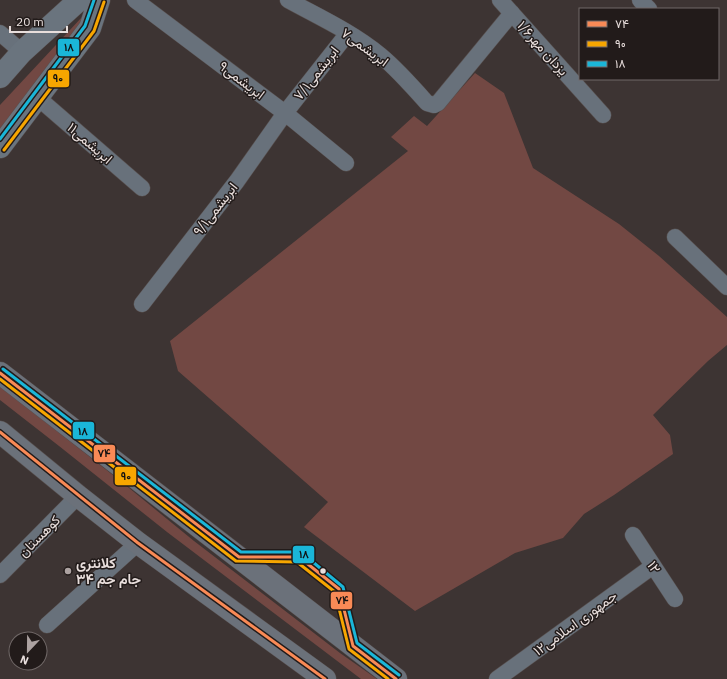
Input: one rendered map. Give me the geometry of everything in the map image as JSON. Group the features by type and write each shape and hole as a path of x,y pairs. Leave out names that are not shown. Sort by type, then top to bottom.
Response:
{"main road":[{"path":"0,76 22,52 79,0"},
{"path":"0,147 90,28 99,0"},
{"path":"0,373 396,679"},
{"path":"0,432 138,543 325,679"}],"street":[{"name":"ابریشمی۹","path":"135,0 285,113 346,163"},
{"name":"ابریشمی۷","path":"288,0 348,32 379,54 397,70 427,102 434,105 438,103 512,13"},
{"name":"۱/۶یزدان مهر","path":"500,0 602,114"},
{"path":"640,0 648,8"},
{"name":"ابریشمی۷/۱","path":"285,113 348,32"},
{"path":"0,33 22,52"},
{"name":"ابریشمی۱۱","path":"37,97 142,188"},
{"name":"۹/۱ابریشمی","path":"142,304 237,181 285,113"},
{"path":"675,237 727,287"},
{"name":"کوهستان","path":"0,575 78,496"},
{"name":"۱۲","path":"633,535 675,599"},
{"path":"47,625 138,543"},
{"name":"جمهوری اسلامی۱۲","path":"497,679 653,566"}],"lane":[{"path":"239,558 299,557 338,589 353,646"}],"shaded area":[{"path":"82,17 89,17 0,132 0,105"},
{"path":"475,73 504,93 533,168 619,224 659,256 727,317 727,345 708,361 653,415 670,435 673,454 584,514 563,538 515,553 415,611 304,527 328,502 178,371 170,341 408,151 391,137 414,116 427,126"},
{"path":"0,386 194,541 340,653 377,679 361,679 167,532 0,400"}],"transit line":[{"name":"۱۸","path":"0,139 85,26 94,0"},
{"name":"۹۰","path":"4,150 94,31 104,2"},
{"name":"۱۸","path":"3,369 241,552 302,553 343,587 357,643 399,675"},
{"name":"۷۴","path":"0,373 239,557 299,557 339,589 353,646 396,679"},
{"name":"۹۰","path":"0,379 236,561 297,562 335,592 349,649 388,679"},
{"name":"۷۴","path":"0,432 138,543 325,679"}],"place":[{"name":"کلانتری ۳۴ جام جم","path":"68,571"}]}
